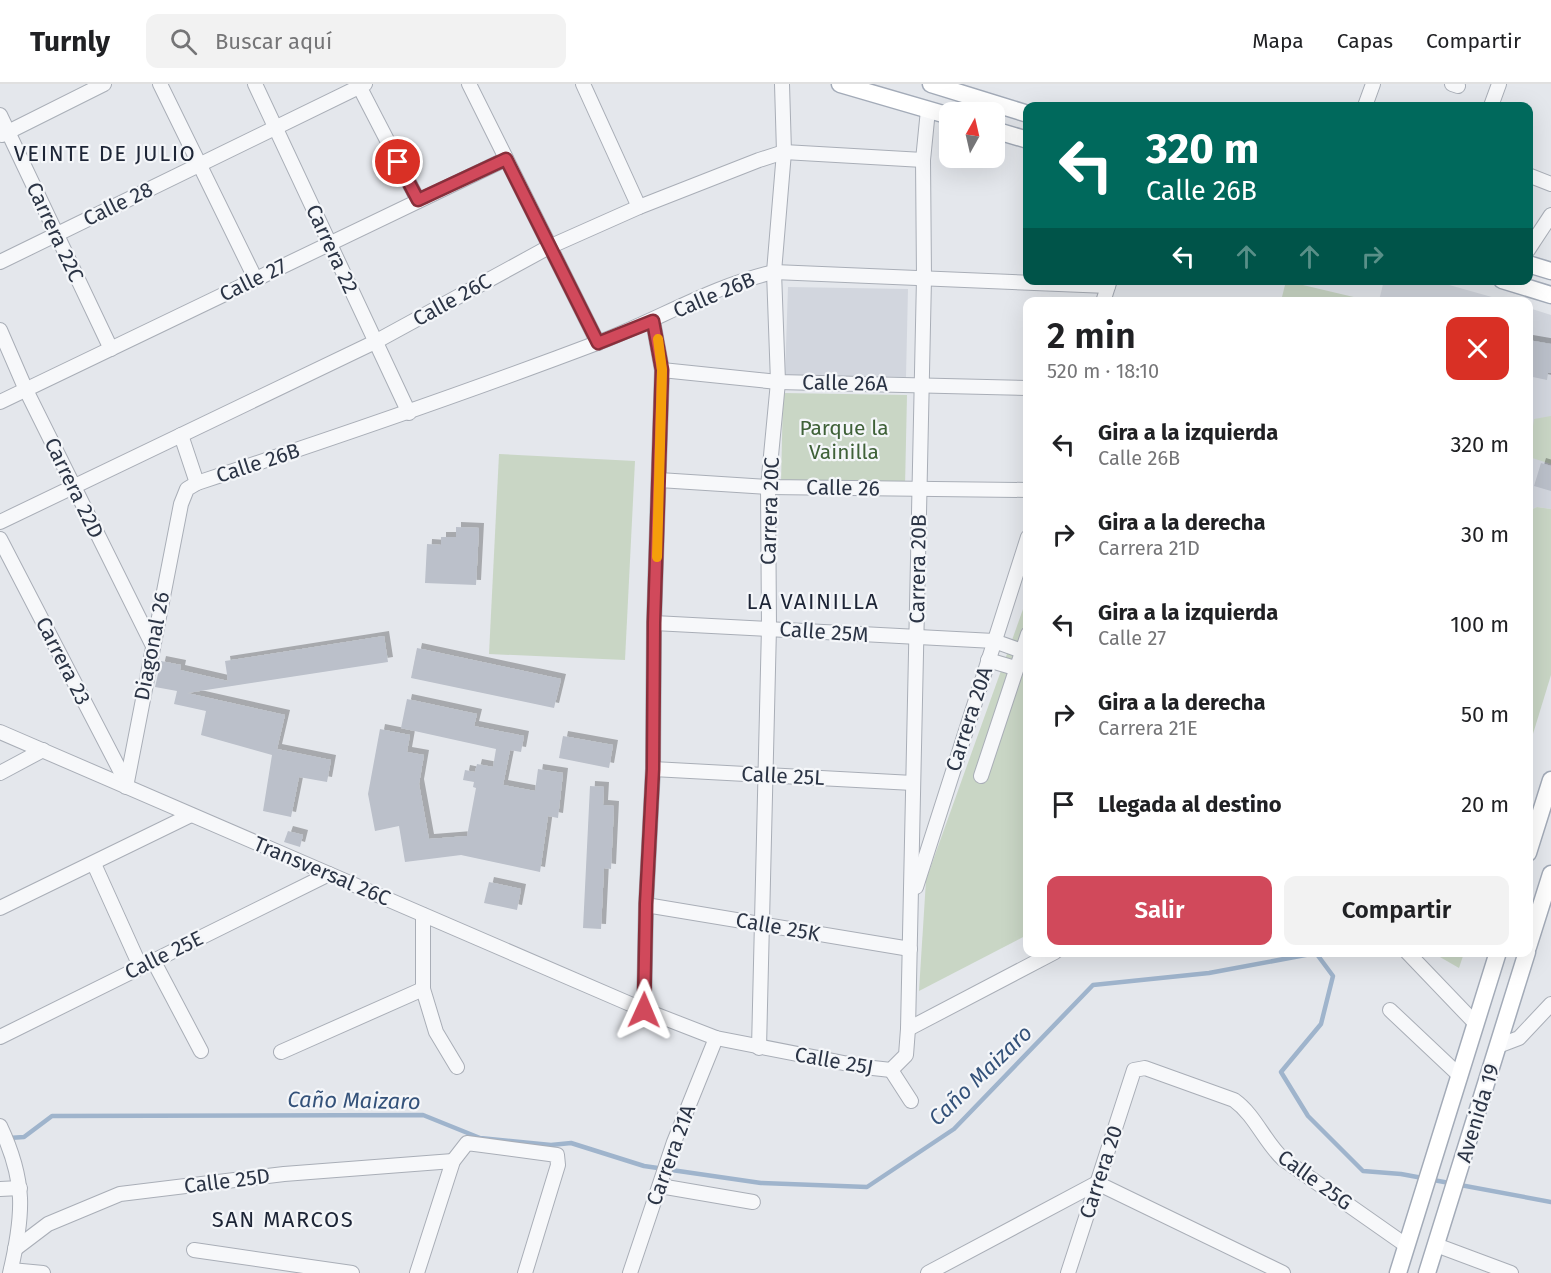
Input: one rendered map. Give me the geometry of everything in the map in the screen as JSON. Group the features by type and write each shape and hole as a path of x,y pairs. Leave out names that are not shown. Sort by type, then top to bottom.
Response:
{"main road":[{"path":"840,84 939,114"},
{"path":"931,84 1023,112"},
{"path":"1005,133 1023,139"},
{"path":"1533,266 1551,271"},
{"path":"1518,285 1551,295"},
{"path":"1533,837 1551,780"},
{"path":"1533,931 1551,874"},
{"name":"Avenida 19","path":"1398,1273 1496,957"},
{"name":"Avenida 19","path":"1427,1273 1525,957"}],"street":[{"path":"4,134 104,84"},
{"path":"160,84 255,278"},
{"name":"Carrera 22","path":"255,84 409,413"},
{"path":"469,84 598,343"},
{"path":"583,84 639,207"},
{"name":"Carrera 20C","path":"759,1048 760,924 766,776 768,487 778,382 774,272 784,152 782,84"},
{"path":"1366,102 1373,84"},
{"path":"1492,102 1499,84"},
{"path":"360,85 418,200"},
{"name":"Calle 28","path":"0,262 276,129 360,85"},
{"name":"Carrera 20B","path":"908,1029 924,278 923,160 928,110"},
{"name":"Carrera 22C","path":"0,115 4,134 56,234 111,349"},
{"name":"Calle 26C","path":"0,522 375,342 549,247 639,207 784,152 923,160"},
{"name":"Calle 27","path":"0,402 506,159"},
{"path":"1533,178 1551,184"},
{"path":"1533,242 1551,215"},
{"name":"Calle 26B","path":"181,504 187,489 197,483 409,413 598,343 722,289 774,272 1023,281"},
{"path":"644,1010 646,904 653,769 654,623 662,370 653,321"},
{"name":"Carrera 22D","path":"0,330 26,390 152,644"},
{"name":"Calle 26A","path":"662,370 778,382 1023,388"},
{"path":"181,435 197,483"},
{"name":"Calle 26","path":"659,480 768,487 1023,490"},
{"name":"Diagonal 26","path":"126,785 181,504"},
{"name":"Carrera 23","path":"0,539 126,785"},
{"name":"Carrera 20A","path":"911,901 1023,552"},
{"name":"Calle 25M","path":"654,623 768,627 916,638 994,641 1022,651"},
{"path":"981,776 1023,648"},
{"path":"988,660 1015,668"},
{"name":"Transversal 26C","path":"0,732 644,1010"},
{"path":"0,773 43,750"},
{"name":"Calle 25L","path":"653,769 913,783"},
{"path":"0,908 191,815"},
{"path":"94,864 140,966"},
{"name":"Calle 25E","path":"0,1037 329,874"},
{"name":"Calle 25K","path":"646,904 910,949"},
{"path":"423,915 423,989 436,1032 457,1067"},
{"path":"908,1029 1045,957"},
{"path":"1412,957 1476,1024"},
{"path":"153,960 201,1051"},
{"path":"281,1052 423,989"},
{"path":"1498,1046 1519,1038 1551,1004"},
{"name":"Calle 25J","path":"644,1010 716,1038 876,1070 891,1070 906,1055 908,1029"},
{"path":"1390,1010 1460,1076"},
{"name":"Carrera 21A","path":"630,1273 674,1142 716,1038"},
{"name":"Calle 25G","path":"1134,1070 1145,1068 1157,1070 1234,1100 1246,1109 1273,1150 1283,1159 1407,1246"},
{"path":"891,1070 911,1101"},
{"name":"Carrera 20","path":"1068,1273 1134,1070"},
{"path":"0,1126 18,1168 20,1188 20,1217 10,1272 43,1273"},
{"path":"417,1273 453,1161 467,1143 557,1155 558,1165 525,1273"},
{"name":"Calle 25D","path":"15,1249 48,1224 120,1194 284,1174 453,1161"},
{"path":"661,1181 753,1202"},
{"path":"928,1273 1097,1183 1283,1273"},
{"path":"0,1189 20,1188"},
{"path":"1436,1245 1511,1273"},
{"path":"194,1250 352,1273"},
{"path":"256,1273 260,1259"}],"shaded area":[{"path":"1383,285 1449,285 1492,297 1380,297"},
{"path":"788,287 908,289 906,377 785,375"},
{"path":"1533,309 1551,315 1551,509 1537,507 1533,509"}],"green space":[{"path":"1285,285 1303,285 1354,297 1282,297"},
{"name":"Parque la Vainilla","path":"783,393 907,395 905,487 781,484"},
{"path":"1551,416 1551,464 1533,458 1534,419"},
{"path":"499,454 635,461 625,660 489,654"},
{"path":"1537,507 1551,509 1551,675 1533,734 1533,509"},
{"path":"1023,609 1023,937 919,991 926,880"},
{"path":"1440,957 1463,957 1459,968"}],"building":[{"path":"1533,341 1551,344 1551,373 1548,373 1547,380 1533,377"},
{"path":"1541,463 1551,466 1551,491 1534,486"},
{"path":"456,527 479,528 476,585 425,583 427,544 441,545 441,537 456,537"},
{"path":"384,636 388,662 187,693 285,715 277,749 331,760 327,782 299,777 291,817 263,811 272,755 201,735 206,711 174,704 177,691 155,687 161,661 181,665 180,670 228,681 225,661"},
{"path":"417,648 561,679 554,708 411,678"},
{"path":"407,699 477,714 474,726 524,736 521,752 510,750 503,785 535,791 538,769 563,773 558,818 548,816 540,872 461,855 405,862 399,826 375,831 368,794 380,729 410,735 407,752 424,755 419,784 429,839 467,836 476,788 473,787 474,782 463,780 465,770 475,772 477,764 493,767 496,749 401,728"},
{"path":"563,736 613,745 609,768 559,758"},
{"path":"590,786 604,787 603,805 614,806 611,869 604,868 601,929 583,928"},
{"path":"288,831 303,835 300,847 284,842"},
{"path":"489,882 521,889 517,910 484,903"}],"waterway":[{"name":"Caño Maizaro","path":"9,1138 24,1137 52,1116 423,1115 480,1138 551,1145 571,1143 644,1166 761,1183 867,1187 954,1129 1093,985 1209,973 1295,957"},
{"name":"Caño Maizaro","path":"1319,957 1333,976 1321,1024 1281,1072 1308,1116 1363,1171 1401,1174 1551,1202"}],"slow traffic":[{"path":"657,557 662,370 658,339"}],"district":[{"name":"VEINTE DE JULIO","path":"105,153"},
{"name":"LA VAINILLA","path":"813,601"},
{"name":"SAN MARCOS","path":"283,1219"}],"route":[{"path":"398,162 418,200 506,159 598,343 653,321 657,332 662,370 654,623 653,769 646,904 644,1010"}]}
